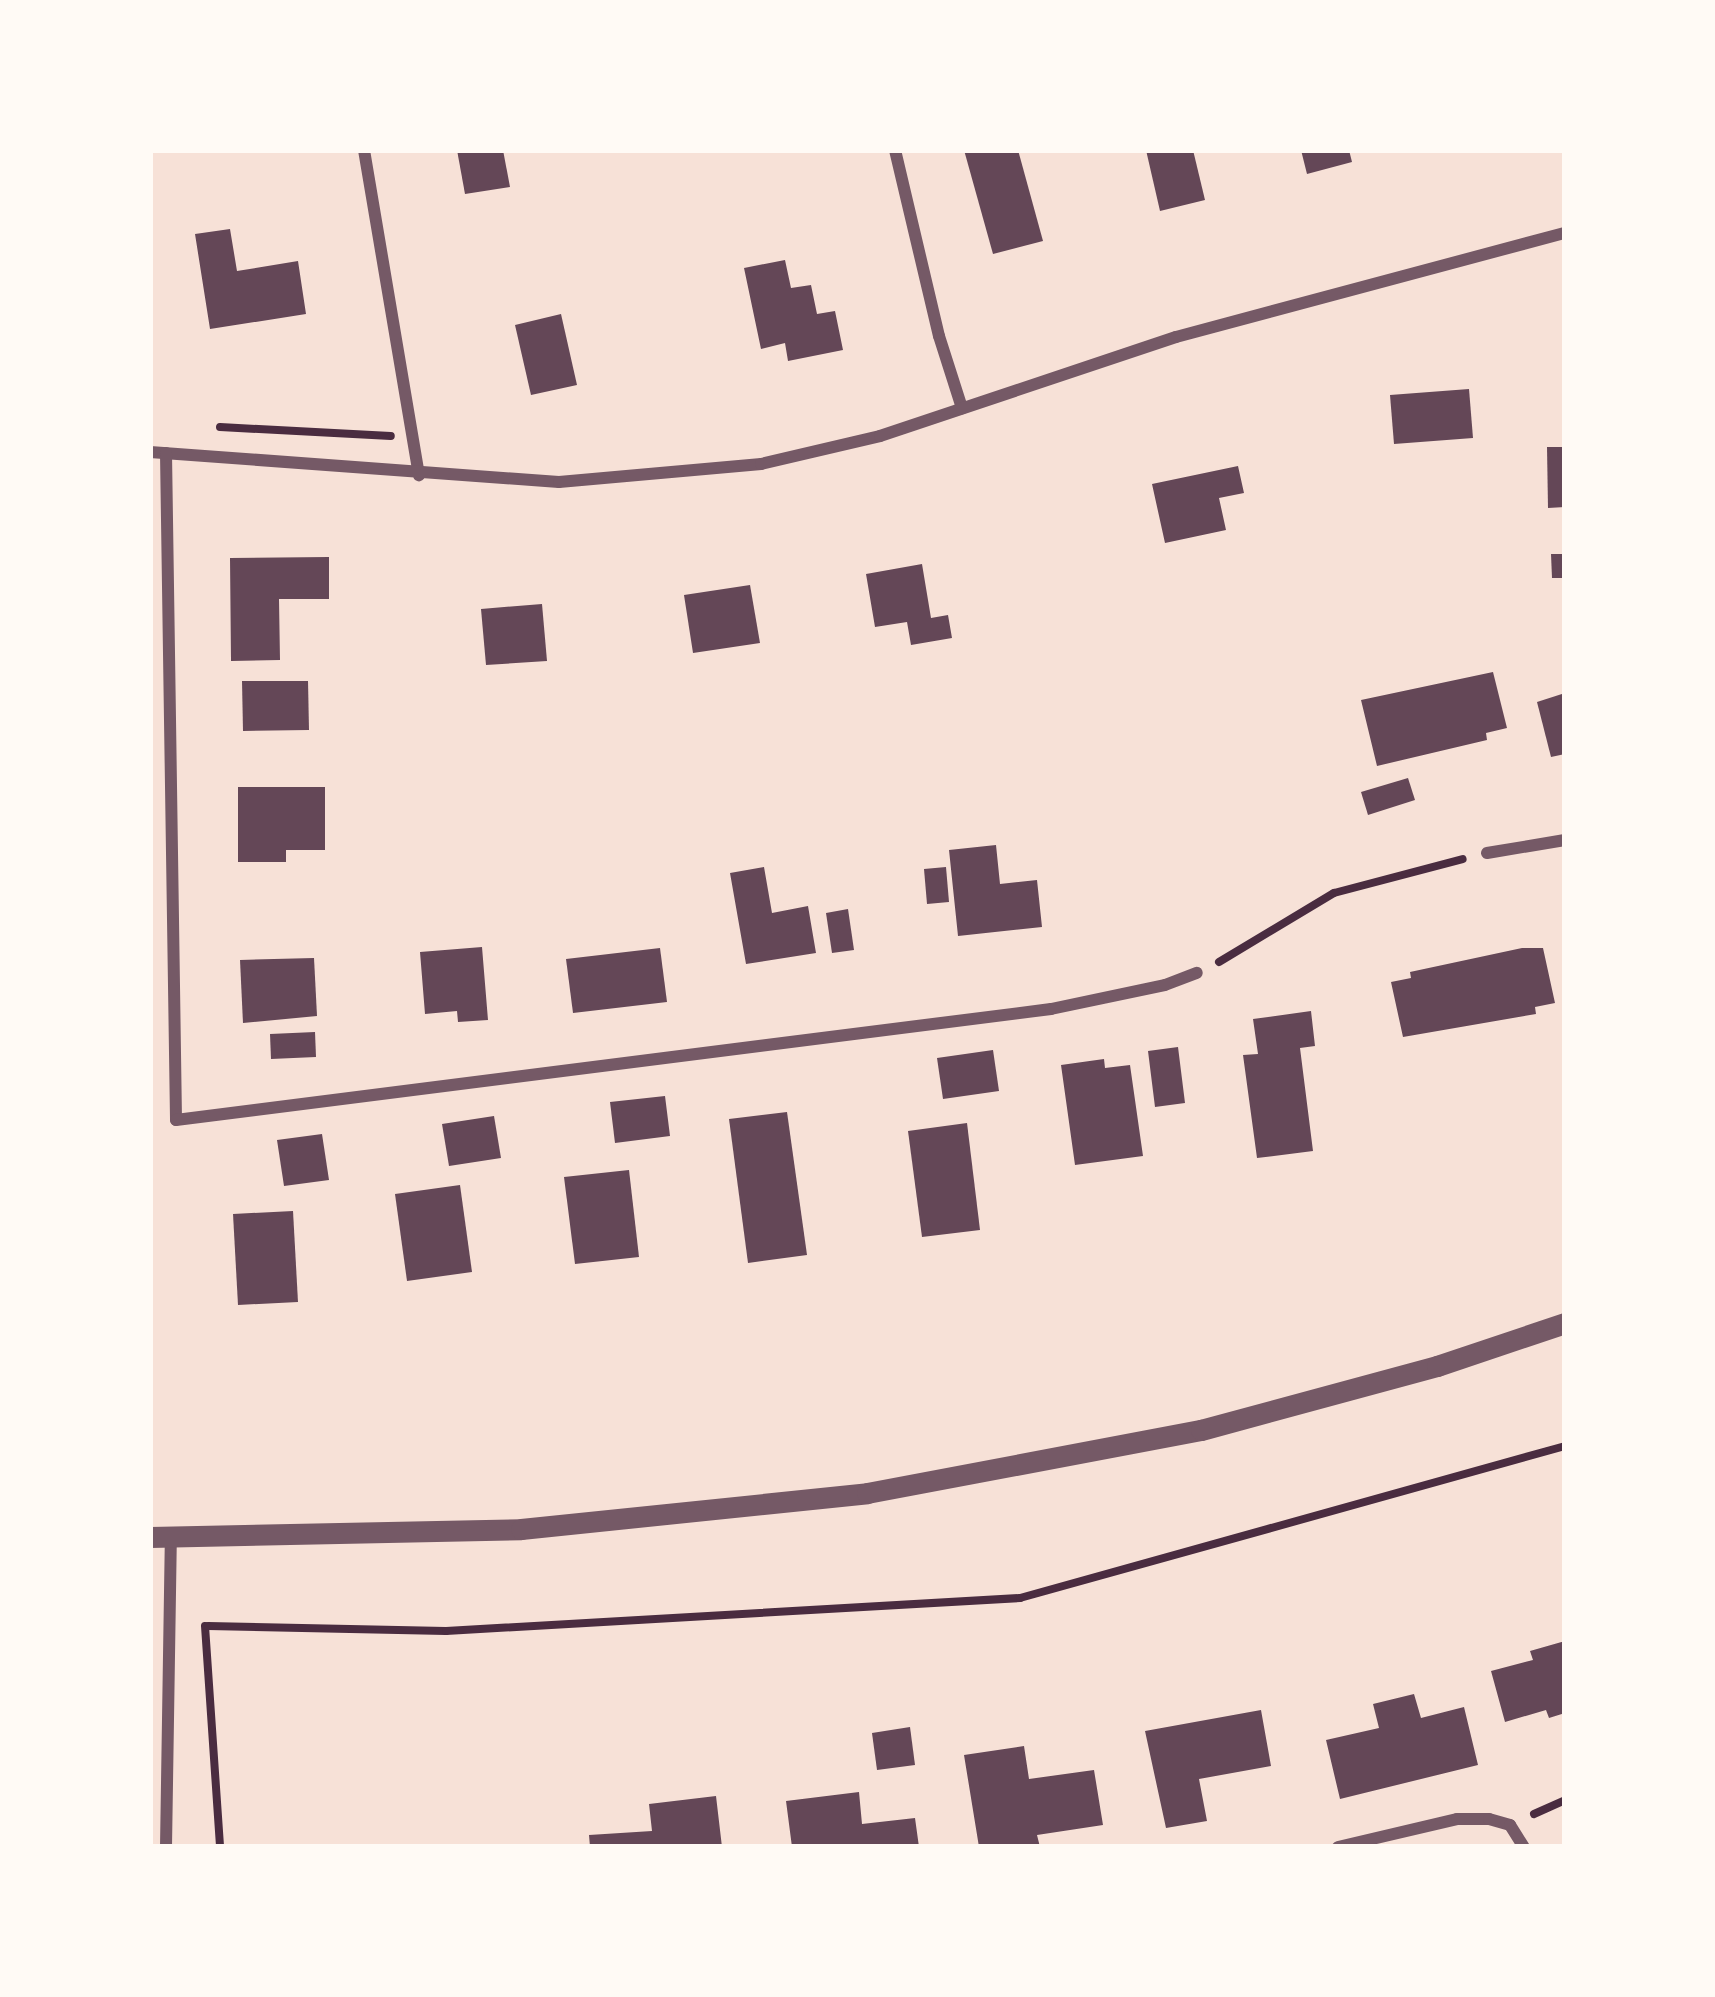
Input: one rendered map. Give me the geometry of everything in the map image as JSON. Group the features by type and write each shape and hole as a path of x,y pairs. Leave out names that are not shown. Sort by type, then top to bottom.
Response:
{"street":[{"path":"364,150 419,475"},
{"path":"895,150 939,336 962,408"},
{"path":"150,452 560,482 704,471 812,454 1176,337 1565,233"},
{"path":"166,453 176,1120 1051,1009 1165,986 1197,973"},
{"path":"1487,853 1565,840"},
{"path":"166,1847 168,1629 160,1538 521,1529 867,1493 1201,1430 1438,1366 1565,1323"},
{"path":"1338,1847 1456,1819 1510,1825 1524,1847"}],"path":[{"path":"199,426 410,437"},
{"path":"1197,973 1334,892 1487,853"},
{"path":"168,1629 446,1631 1021,1598 1565,1446"},
{"path":"208,1626 220,1847"}],"building":[{"path":"457,150 503,150 510,187 465,194"},
{"path":"964,150 1018,150 1043,241 993,254"},
{"path":"1146,150 1193,150 1205,200 1160,211"},
{"path":"1301,150 1349,150 1352,162 1307,174"},
{"path":"230,229 237,271 298,261 306,314 210,329 195,234"},
{"path":"785,260 791,288 811,285 817,314 835,311 843,350 788,361 785,343 761,349 744,268"},
{"path":"561,314 577,385 531,395 515,325"},
{"path":"1469,389 1473,438 1394,444 1390,395"},
{"path":"1547,447 1565,447 1565,507 1548,508"},
{"path":"1238,466 1244,493 1219,498 1226,530 1165,543 1152,484"},
{"path":"1551,554 1565,554 1565,578 1552,578"},
{"path":"329,557 329,599 279,599 280,660 231,661 230,558"},
{"path":"922,564 931,618 948,615 952,638 911,645 907,622 875,627 866,574"},
{"path":"750,585 760,643 693,653 684,595"},
{"path":"542,604 547,661 486,665 481,609"},
{"path":"1493,672 1507,728 1486,733 1487,740 1377,766 1361,700"},
{"path":"242,681 308,681 309,730 243,731"},
{"path":"1565,693 1565,754 1551,757 1537,702"},
{"path":"1408,778 1415,800 1368,815 1361,792"},
{"path":"238,787 325,787 325,850 286,850 286,862 238,862"},
{"path":"996,845 1000,884 1037,880 1042,927 958,936 949,850"},
{"path":"764,867 772,913 808,906 816,953 746,964 730,873"},
{"path":"946,867 949,902 927,904 924,869"},
{"path":"848,909 854,950 832,953 826,913"},
{"path":"482,947 488,1020 458,1022 457,1011 425,1014 420,952"},
{"path":"660,948 667,1002 573,1013 566,959"},
{"path":"1522,948 1543,948 1555,1003 1535,1007 1536,1014 1403,1037 1391,982 1411,978 1410,972"},
{"path":"314,958 317,1016 243,1023 240,960"},
{"path":"1311,1011 1315,1046 1300,1048 1313,1151 1257,1158 1243,1055 1258,1054 1253,1019"},
{"path":"315,1032 316,1057 271,1059 270,1034"},
{"path":"1178,1047 1185,1103 1155,1107 1148,1051"},
{"path":"993,1050 999,1091 943,1099 937,1058"},
{"path":"1104,1059 1105,1068 1130,1065 1143,1156 1075,1165 1061,1065"},
{"path":"665,1096 670,1136 615,1143 610,1102"},
{"path":"787,1112 807,1255 748,1263 729,1119"},
{"path":"494,1116 501,1158 449,1166 442,1124"},
{"path":"967,1123 980,1230 922,1237 908,1131"},
{"path":"322,1134 329,1180 284,1186 277,1140"},
{"path":"629,1170 639,1257 575,1264 564,1177"},
{"path":"460,1185 472,1272 407,1281 395,1194"},
{"path":"293,1211 298,1302 238,1305 233,1214"},
{"path":"1565,1641 1565,1713 1549,1718 1546,1710 1505,1722 1491,1671 1533,1660 1530,1651"},
{"path":"1414,1694 1421,1718 1464,1707 1478,1765 1340,1799 1326,1740 1379,1728 1373,1704"},
{"path":"1261,1710 1271,1766 1199,1779 1207,1821 1166,1828 1145,1731"},
{"path":"910,1727 915,1765 877,1770 872,1733"},
{"path":"1024,1746 1029,1779 1094,1770 1103,1825 1037,1835 1040,1847 979,1847 964,1755"},
{"path":"859,1792 862,1824 915,1818 919,1847 792,1847 786,1801"},
{"path":"716,1796 722,1847 590,1847 589,1835 652,1831 649,1804"}]}
